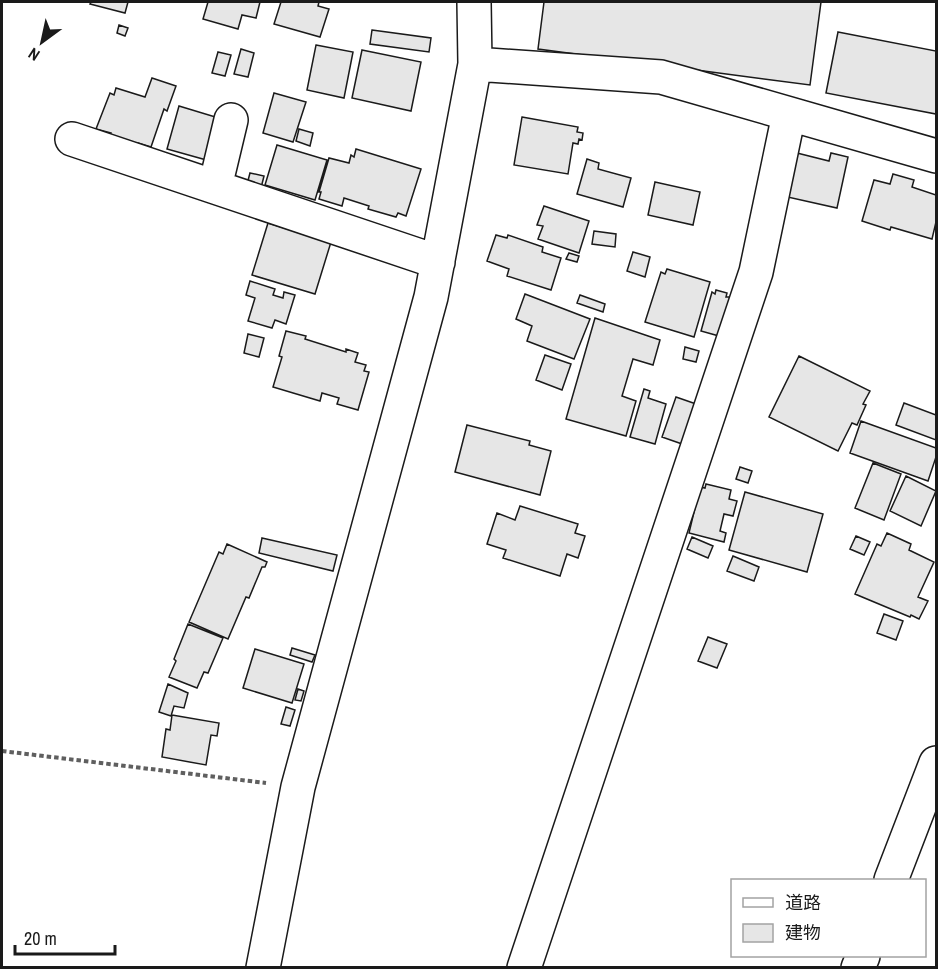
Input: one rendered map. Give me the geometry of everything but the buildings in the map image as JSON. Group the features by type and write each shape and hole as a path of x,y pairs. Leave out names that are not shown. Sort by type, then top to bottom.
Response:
{"street":[{"path":"263,968 298,787 428,308 475,64 474,2"},
{"path":"475,64 661,77 936,156"},
{"path":"524,968 756,272 789,114"},
{"path":"215,187 231,120"},
{"path":"72,139 438,262"},
{"path":"891,879 936,763"}],"path":[{"path":"2,751 298,787"}]}
